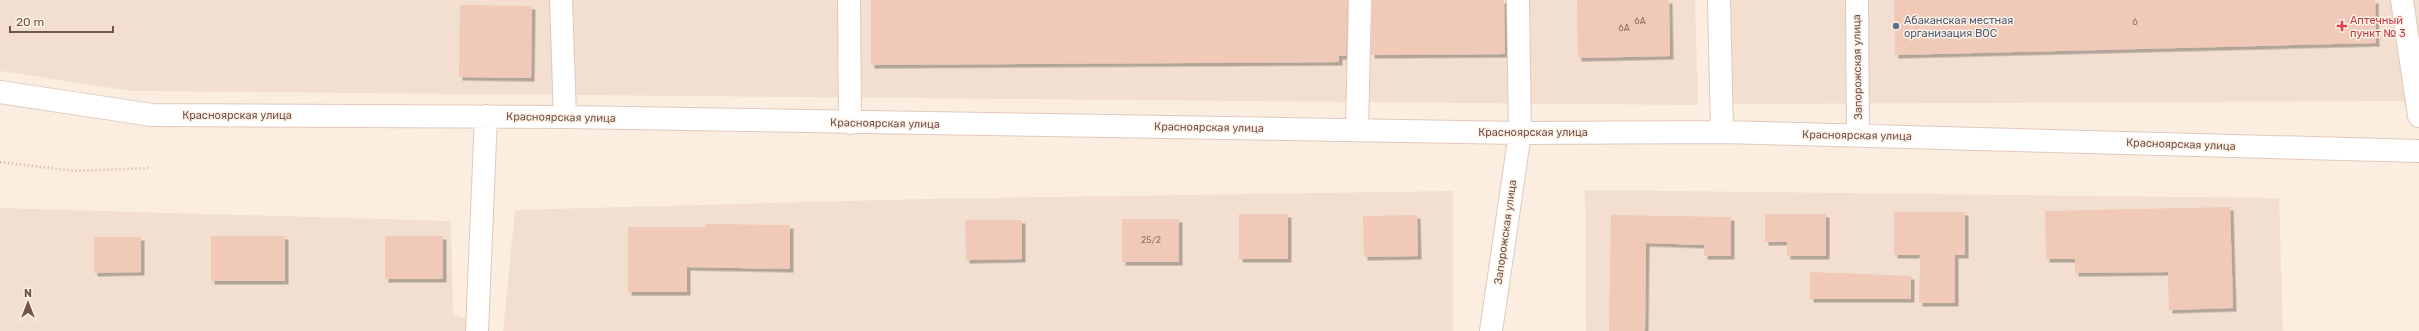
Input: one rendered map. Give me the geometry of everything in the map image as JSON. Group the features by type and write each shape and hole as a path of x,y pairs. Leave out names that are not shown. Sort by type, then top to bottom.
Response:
{"street":[{"path":"561,0 565,117"},
{"path":"849,0 850,123"},
{"path":"1357,129 1360,0"},
{"name":"Запорожская улица","path":"1491,331 1520,133 1518,0"},
{"path":"1719,0 1722,132"},
{"name":"Запорожская улица","path":"1857,0 1858,135"},
{"path":"2402,0 2419,116"},
{"name":"Красноярская улица","path":"0,92 152,115 565,117 850,123 1357,129 1520,133 1722,132 2419,151"},
{"path":"477,331 486,116"}],"path":[{"path":"0,162 75,171 150,168"}],"shaded area":[{"path":"0,0 1695,0 1698,105 131,91 0,71"},
{"path":"1722,0 2419,0 2419,101 1724,104"},
{"path":"1585,190 2279,198 2283,331 1586,331"},
{"path":"1453,191 1453,331 503,331 515,210 924,199"},
{"path":"0,208 451,221 453,315 467,319 467,331 0,331"}],"building":[{"path":"871,0 1348,0 1346,56 1339,56 1339,62 871,65"},
{"path":"1372,0 1504,0 1505,54 1371,55"},
{"path":"1577,0 1669,0 1670,56 1578,58"},
{"path":"1894,0 2375,0 2376,43 1895,55"},
{"path":"460,5 532,6 531,78 459,77"},
{"path":"2230,207 2233,308 2169,310 2168,272 2075,273 2075,259 2046,259 2045,211"},
{"path":"1894,212 1965,212 1965,255 1955,255 1955,303 1919,303 1920,255 1894,255"},
{"path":"1239,214 1288,214 1288,259 1239,259"},
{"path":"1765,214 1826,214 1826,256 1787,256 1787,242 1765,242"},
{"path":"1417,215 1418,256 1364,257 1363,216"},
{"path":"1611,215 1731,217 1731,256 1704,256 1704,245 1646,243 1645,331 1609,331"},
{"path":"1122,219 1179,219 1179,262 1122,262"},
{"path":"965,220 1022,220 1022,259 966,260"},
{"path":"706,224 790,225 790,269 687,267 687,292 628,292 628,227 705,227"},
{"path":"211,236 285,236 285,281 211,281"},
{"path":"385,236 443,236 443,279 385,279"},
{"path":"94,237 141,237 141,272 94,273"},
{"path":"1810,272 1911,276 1911,299 1810,299"}],"place":[{"name":"Абаканская местная организация ВОС","path":"1896,26"},
{"name":"Аптечный пункт № 3","path":"2342,26"}]}
